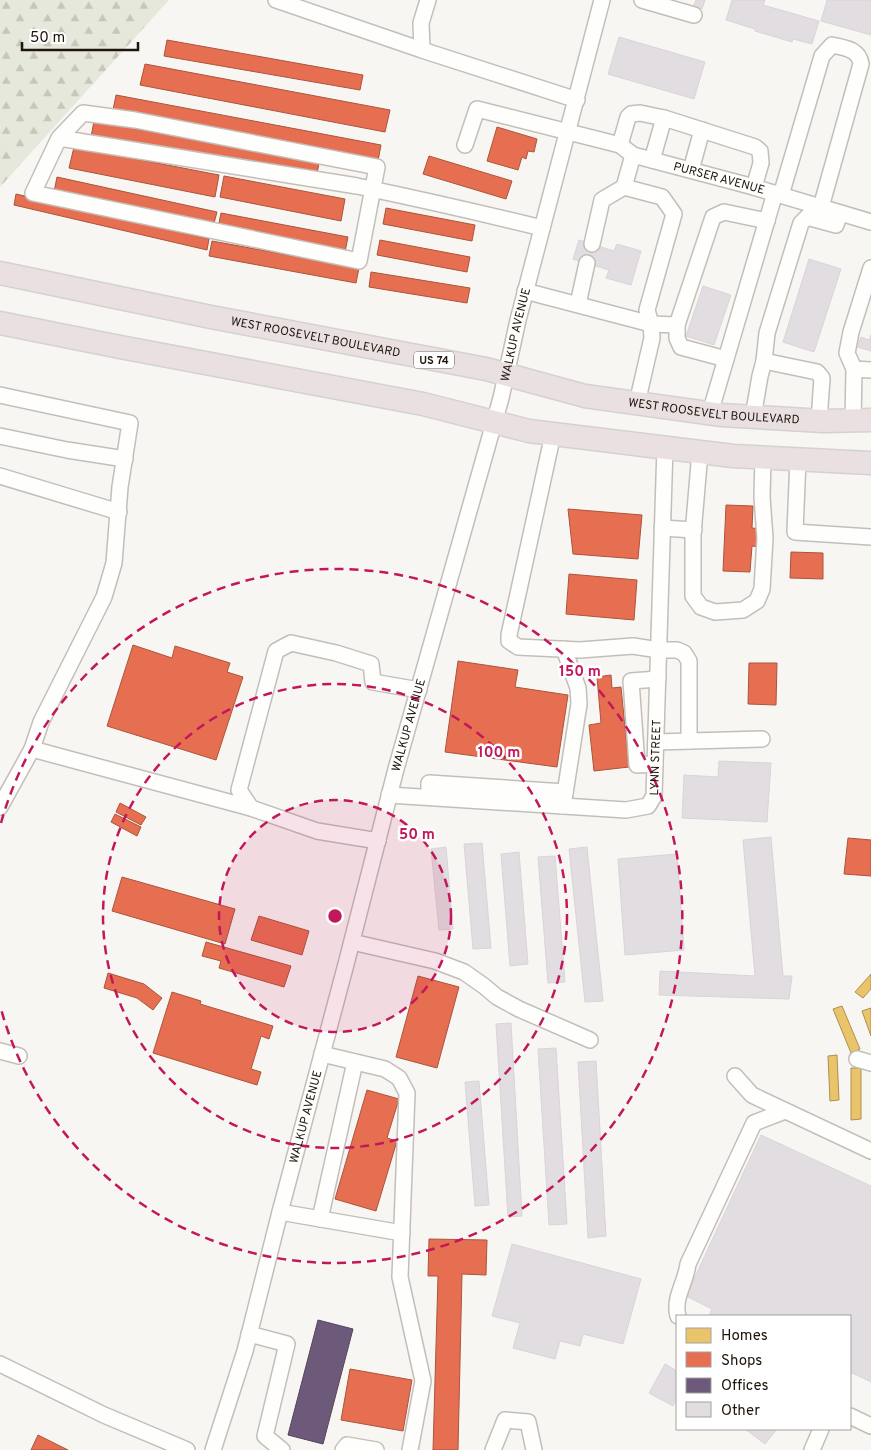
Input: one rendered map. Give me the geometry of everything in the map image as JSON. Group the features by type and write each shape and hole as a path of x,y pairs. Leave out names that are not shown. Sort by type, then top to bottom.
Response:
{"highway":[{"name":"WEST ROOSEVELT BOULEVARD","path":"0,273 230,320 486,369 585,396 753,417 819,421 862,420"},
{"path":"0,323 423,404 529,432 763,458 871,462"}],"street":[{"path":"276,0 577,100"},
{"path":"422,50 421,23 428,0"},
{"name":"WALKUP AVENUE","path":"213,1450 249,1334 389,795 494,422 525,291 602,0"},
{"path":"642,0 694,15"},
{"path":"710,413 767,221 778,194 822,56 832,45 854,51 860,58 861,64 821,207"},
{"name":"PURSER AVENUE","path":"465,145 477,109 620,145 633,155 754,187 871,222"},
{"path":"83,113 135,120 377,167 373,190 359,261 33,193 60,138 83,113"},
{"path":"620,145 628,117 631,114 640,113 664,118 755,147 760,151 761,162 754,187"},
{"path":"652,160 664,118"},
{"path":"691,170 702,130"},
{"path":"60,138 373,190 466,209 542,228"},
{"path":"592,244 602,200 624,187 633,155"},
{"path":"624,187 662,197 674,214 647,310 652,338 636,403"},
{"path":"726,359 681,347 677,338 678,325 712,217 724,212 767,221"},
{"path":"753,417 764,361 767,333 801,223 807,217 836,226 840,213"},
{"path":"578,304 587,263"},
{"path":"862,420 854,369 847,353 851,332 871,268"},
{"path":"525,291 651,324 678,325"},
{"path":"764,361 817,372 822,378 819,421"},
{"path":"854,369 871,370"},
{"path":"0,395 130,423 114,563 104,597 41,722 32,749 4,789 0,807"},
{"path":"553,434 508,635 509,641 518,647 580,650 633,646 659,650 677,650 684,653 689,661 689,741"},
{"path":"0,436 67,450 125,459"},
{"name":"LYNN STREET","path":"389,795 429,798 564,799 626,810 648,806 654,796 656,764 665,447"},
{"path":"700,452 694,530 693,596 701,607 715,612 743,610 757,602 762,589 764,538 763,458"},
{"path":"798,459 795,532 871,537"},
{"path":"0,476 119,512"},
{"path":"662,528 694,530"},
{"path":"251,808 239,790 276,651 291,643 336,653 371,664 373,682 418,690"},
{"path":"564,649 578,688 579,704 564,799"},
{"path":"656,764 638,765 630,681 658,679"},
{"path":"656,742 762,739"},
{"path":"32,749 251,808 317,830 378,841"},
{"path":"352,942 435,960 464,972 496,997 519,1009 590,1040"},
{"path":"0,1051 19,1056"},
{"path":"322,1054 385,1069 399,1078 407,1093 400,1277 423,1382 410,1450"},
{"path":"320,1218 355,1062"},
{"path":"735,1076 752,1095 871,1151"},
{"path":"678,1315 676,1304 687,1273 688,1264 754,1123 785,1111"},
{"path":"280,1212 402,1233"},
{"path":"249,1334 287,1344 265,1436 282,1450"},
{"path":"0,1364 104,1415 187,1450"},
{"path":"851,1416 871,1426"},
{"path":"493,1450 505,1420 528,1422 534,1450"},
{"path":"812,1450 821,1430"},
{"path":"343,1450 347,1445 376,1450"}],"green space":[{"path":"0,0 169,0 0,187"}],"building: Homes":[{"path":"871,974 871,989 863,998 855,992"},
{"path":"842,1006 860,1049 851,1053 833,1009"},
{"path":"871,1008 871,1036 862,1011"},
{"path":"837,1055 839,1100 830,1101 828,1056"},
{"path":"851,1068 861,1068 861,1119 851,1120"}],"building: Shops":[{"path":"167,40 363,75 360,90 164,56"},
{"path":"145,64 390,110 385,132 140,85"},
{"path":"116,95 381,145 378,161 113,110"},
{"path":"94,121 319,163 316,179 91,137"},
{"path":"497,127 537,139 534,152 528,151 526,159 522,157 518,170 487,161"},
{"path":"74,147 219,175 215,197 69,168"},
{"path":"429,156 512,181 506,199 423,174"},
{"path":"224,176 345,199 341,221 220,197"},
{"path":"57,177 217,212 213,227 54,192"},
{"path":"16,194 209,239 207,250 14,205"},
{"path":"386,208 475,225 472,241 383,224"},
{"path":"221,213 348,237 345,252 218,228"},
{"path":"380,240 470,257 467,272 377,255"},
{"path":"212,241 359,268 356,283 209,256"},
{"path":"371,272 470,288 467,303 369,287"},
{"path":"726,505 753,506 752,528 762,529 761,547 752,546 750,572 723,571"},
{"path":"568,509 642,515 638,559 573,554"},
{"path":"791,552 823,553 823,579 790,578"},
{"path":"569,574 637,580 634,620 566,614"},
{"path":"133,645 172,658 175,646 230,663 227,672 243,677 216,760 107,726"},
{"path":"458,661 518,670 515,687 568,695 557,767 445,752"},
{"path":"749,663 777,663 776,705 748,704"},
{"path":"611,675 612,688 621,687 629,767 594,771 589,725 601,723 597,677"},
{"path":"120,803 146,817 141,825 116,812"},
{"path":"115,814 141,827 137,836 111,822"},
{"path":"848,838 871,840 871,876 844,874"},
{"path":"122,877 235,909 225,944 112,911"},
{"path":"259,916 309,931 302,955 251,940"},
{"path":"206,942 291,966 284,987 219,968 221,961 202,956"},
{"path":"108,973 144,984 162,998 153,1010 137,998 104,988"},
{"path":"418,976 459,987 437,1068 396,1057"},
{"path":"172,992 201,1001 200,1004 273,1026 269,1039 261,1036 251,1069 261,1072 257,1085 153,1053"},
{"path":"367,1090 399,1099 387,1138 397,1141 376,1211 335,1199"},
{"path":"429,1239 487,1240 486,1275 462,1274 458,1450 433,1450 438,1276 428,1276"},
{"path":"350,1369 412,1380 403,1431 341,1420"},
{"path":"38,1435 68,1450 31,1450"}],"building: Offices":[{"path":"318,1320 353,1329 323,1444 288,1435"}],"building: Other":[{"path":"696,0 705,0 702,9 693,7"},
{"path":"732,0 765,0 763,5 819,21 812,44 793,39 792,42 726,20"},
{"path":"827,0 871,0 871,35 821,21"},
{"path":"619,37 705,62 694,99 608,74"},
{"path":"579,240 614,251 617,244 641,251 631,285 606,278 609,270 573,259"},
{"path":"809,259 841,269 814,352 783,342"},
{"path":"703,286 731,295 714,345 686,336"},
{"path":"871,335 871,351 857,347 861,337 869,340"},
{"path":"719,761 771,763 767,822 682,818 684,775 718,777"},
{"path":"771,837 783,976 792,976 789,999 659,995 660,971 755,976 743,840"},
{"path":"482,843 491,948 473,949 464,844"},
{"path":"446,847 453,929 439,930 431,849"},
{"path":"587,847 603,1001 585,1002 569,849"},
{"path":"519,852 528,964 510,966 501,854"},
{"path":"677,854 684,950 625,955 618,859"},
{"path":"555,856 565,982 548,983 538,857"},
{"path":"511,1023 522,1216 508,1217 496,1024"},
{"path":"556,1048 567,1224 549,1225 538,1049"},
{"path":"596,1061 606,1236 588,1238 578,1062"},
{"path":"479,1081 489,1205 475,1206 465,1082"},
{"path":"761,1135 871,1186 871,1382 851,1372 851,1315 709,1315 712,1309 686,1296"},
{"path":"512,1244 641,1279 623,1344 583,1334 580,1346 560,1341 555,1359 513,1348 520,1323 492,1316"},
{"path":"665,1364 676,1370 676,1400 673,1406 649,1393"},
{"path":"746,1430 776,1430 765,1444"}]}
